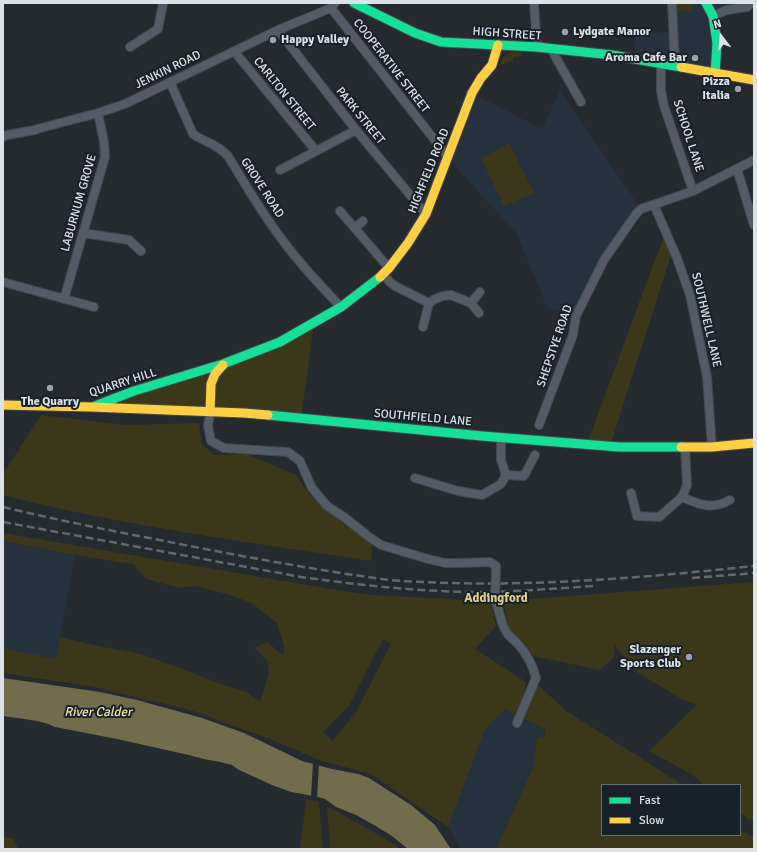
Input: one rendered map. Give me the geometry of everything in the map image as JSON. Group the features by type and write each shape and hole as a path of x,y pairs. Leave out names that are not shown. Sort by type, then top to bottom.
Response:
{"main road":[{"path":"706,3 713,16 717,43 716,74"},
{"name":"HIGH STREET","path":"359,4 415,33 441,42 498,44 612,55 754,80"},
{"name":"HIGHFIELD ROAD","path":"341,307 386,271 408,243 426,214 472,93 481,78 492,65 498,44"},
{"name":"QUARRY HILL","path":"3,405 91,407 134,391 223,364 280,342 341,307"},
{"path":"210,412 211,384 215,374 223,364"},
{"name":"SOUTHFIELD LANE","path":"91,407 251,414 482,436 619,447 712,447 754,443"}],"street":[{"path":"130,47 158,29 163,3"},
{"path":"534,3 537,48"},
{"path":"672,3 675,66"},
{"path":"713,16 727,10 747,7 751,3"},
{"name":"JENKIN ROAD","path":"3,138 7,135 35,130 125,104 333,5"},
{"name":"COOPERATIVE STREET","path":"333,5 448,158"},
{"name":"PARK STREET","path":"278,30 356,130 426,214"},
{"path":"551,49 581,102"},
{"name":"CARLTON STREET","path":"234,51 316,151"},
{"name":"SCHOOL LANE","path":"661,64 661,91 664,106 693,191"},
{"name":"GROVE ROAD","path":"170,82 193,134 222,150 228,156 265,216 282,239 309,272 341,307"},
{"name":"LABURNUM GROVE","path":"64,299 105,157 104,142 98,113"},
{"path":"280,170 356,130"},
{"name":"SHEPSTYE ROAD","path":"540,425 573,335 576,316 604,260 636,214 641,209 693,191 754,160"},
{"path":"737,169 754,225"},
{"name":"SOUTHWELL LANE","path":"654,205 677,258 690,295 707,377 712,447"},
{"path":"340,211 355,228 386,271 390,282 429,303"},
{"path":"355,228 363,221"},
{"path":"83,233 130,240 141,251"},
{"path":"3,282 94,307"},
{"path":"471,303 480,292"},
{"path":"423,327 429,303 443,296 451,295 471,303 479,313"},
{"path":"210,412 208,426 211,441 224,448 288,452 300,461 312,488 327,506 382,545 428,559 459,563 490,562 496,566 495,600 506,632 524,651 536,678 517,723"},
{"path":"415,478 458,491 482,495 501,484 506,475 501,460 501,437"},
{"path":"631,493 637,516 659,517 682,497 687,486 685,447"},
{"path":"506,475 524,476 535,455"},
{"path":"682,497 704,506 722,504 730,500"}],"shaded area":[{"path":"675,3 691,3 693,10 676,12"},
{"path":"691,3 746,3 714,14 714,68 635,55 635,33 677,31 676,12 693,9"},
{"path":"512,52 522,53 523,55 513,58 513,60 501,65 500,63 506,55"},
{"path":"560,91 641,209 636,214 576,316 547,307 517,234 448,158 472,93 542,129"},
{"path":"509,143 534,193 504,206 481,158"},
{"path":"666,233 673,249 610,446 587,444 653,265"},
{"path":"314,323 301,419 91,407 223,364"},
{"path":"41,415 125,425 199,423 202,444 214,455 247,454 296,475 310,495 372,545 371,561 232,540 94,516 3,495 3,471 5,471"},
{"path":"3,533 372,595 491,601 496,626 475,649 526,682 523,700 517,715 505,709 486,728 448,827 371,774 322,761 267,738 190,710 94,687 3,673 3,648 56,659 60,637 97,646 142,654 246,692 260,702 269,673 267,660 254,648 267,642 283,655 284,645 277,623 252,603 227,594 195,586 179,588 146,579 133,564 75,555 3,541","holes":["383,639 391,644 356,712 333,741 323,732 349,706"]},
{"path":"3,541 75,555 56,659 3,648"},
{"path":"754,582 754,820 748,819 741,813 741,784 704,784 691,774 649,751 697,705 682,699 635,671 613,643 615,656 600,670 533,656 524,642 509,630 503,601"},
{"path":"537,684 565,710 681,784 601,784 601,836 741,836 741,830 754,837 754,849 496,849 534,765 537,738 544,738 545,729 524,719"},
{"path":"505,709 545,729 544,738 537,738 534,765 496,849 461,849 448,827 486,728"},
{"path":"306,799 319,802 323,849 300,849"},
{"path":"327,806 395,844 399,849 330,849"},
{"path":"3,836 14,839 18,849 3,849"}],"water":[{"name":"River Calder","path":"3,678 100,692 137,700 202,718 244,733 302,761 369,778 411,805 435,825 451,849 408,849 392,836 374,825 356,815 336,807 325,799 291,792 239,770 232,765 117,739 55,727 36,721 3,716"}],"pier":[{"path":"313,762 319,764 317,799 311,797"}],"railway":[{"path":"3,507 88,526 231,554 389,580 435,583 526,583 617,579 754,566"},
{"path":"3,522 301,577 365,585 407,589 471,592 517,591 593,586"},
{"path":"692,578 754,573"}],"traffic: fast":[{"path":"354,3 415,33 441,42 537,47 612,55 681,67"},
{"path":"706,3 713,16 717,43 715,74"},
{"path":"95,406 134,391 223,364 280,342 341,307 380,277"},
{"path":"268,415 482,436 619,447 681,447"}],"traffic: slow":[{"path":"380,277 389,268 408,243 426,214 472,93 481,78 492,65 498,45"},
{"path":"681,67 754,80"},
{"path":"210,412 211,384 215,374 223,365"},
{"path":"3,405 91,407 268,415"},
{"path":"681,447 712,447 754,443"}],"place":[{"name":"Lydgate Manor","path":"565,32"},
{"name":"Happy Valley","path":"273,40"},
{"name":"Aroma Cafe Bar","path":"695,58"},
{"name":"Pizza Italia","path":"738,89"},
{"name":"The Quarry","path":"50,388"},
{"name":"Slazenger Sports Club","path":"689,657"}],"district":[{"name":"Addingford","path":"496,599"}]}
